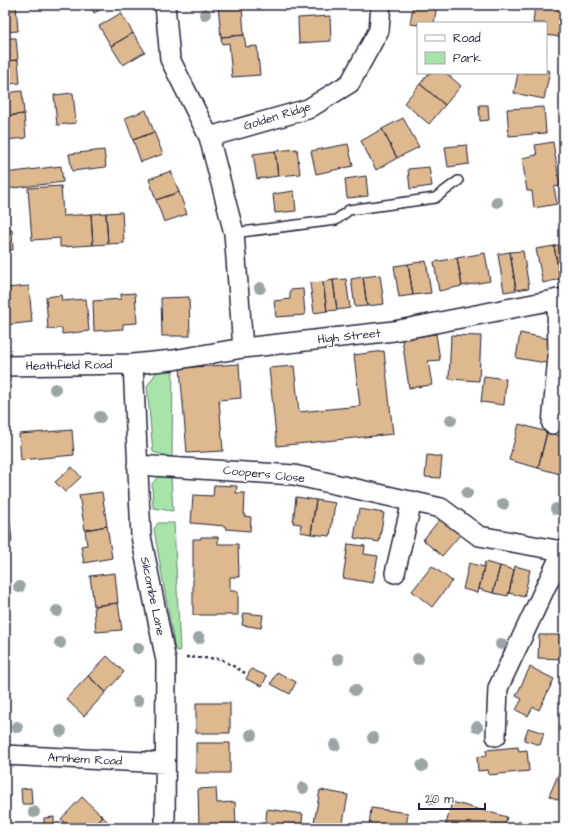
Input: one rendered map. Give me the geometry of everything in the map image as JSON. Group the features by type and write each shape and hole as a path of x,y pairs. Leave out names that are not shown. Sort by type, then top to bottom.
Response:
{"street":[{"path":"165,5 170,59 209,137 234,233 243,348"},
{"name":"Golden Ridge","path":"209,137 308,109 350,83 379,30 381,5"},
{"path":"552,424 558,356 560,298"},
{"name":"High Street","path":"133,364 173,360 243,348 394,331 560,298"},
{"name":"Heathfield Road","path":"5,366 133,364"},
{"name":"Silcombe Lane","path":"133,364 141,536 166,656 166,828"},
{"name":"Coopers Close","path":"137,464 294,475 441,508 479,536 563,550 498,688 496,736"},
{"path":"395,573 412,501"},
{"name":"Arnhem Road","path":"5,755 165,763"}],"lane":[{"path":"234,233 336,220 348,210 435,198 458,181"}],"path":[{"path":"166,656 221,659 245,672"}],"green space":[{"path":"173,360 172,457 153,452 147,386 158,370"},
{"path":"160,474 171,476 173,511 153,508 152,484"},
{"path":"158,523 174,523 180,651 175,650 154,529"}],"building":[{"path":"5,5 16,5 18,31 5,32"},
{"path":"90,5 109,5 94,13"},
{"path":"218,5 242,5 244,35 221,37"},
{"path":"413,5 437,5 434,22 417,22 417,25 410,24"},
{"path":"535,5 564,6 560,37 547,35 547,22 533,22"},
{"path":"121,13 133,33 111,46 99,26"},
{"path":"330,16 331,41 299,43 298,18"},
{"path":"133,33 145,52 123,65 111,46"},
{"path":"244,35 246,47 257,46 260,75 232,77 229,43 222,44 221,37"},
{"path":"5,38 16,38 18,60 5,61"},
{"path":"18,60 20,83 5,84 5,61"},
{"path":"547,70 550,71 544,99 514,93 518,74 547,74"},
{"path":"428,74 447,74 461,86 445,105 420,84"},
{"path":"420,84 445,105 429,124 404,103"},
{"path":"22,91 24,114 5,116 5,93"},
{"path":"73,93 76,123 57,125 54,95"},
{"path":"479,105 488,105 489,120 480,121"},
{"path":"544,107 546,133 509,136 507,109"},
{"path":"146,110 154,132 133,140 125,118"},
{"path":"24,114 26,138 5,140 5,116"},
{"path":"403,118 419,147 397,158 382,129"},
{"path":"382,129 397,158 376,170 361,141"},
{"path":"154,132 163,154 141,162 133,140"},
{"path":"553,142 560,186 554,187 557,204 534,208 532,191 527,191 522,158 537,155 535,145"},
{"path":"348,144 353,166 316,174 311,151"},
{"path":"467,145 469,164 448,167 445,147"},
{"path":"297,149 300,174 278,176 275,151"},
{"path":"104,150 106,167 72,171 69,154"},
{"path":"275,151 278,176 257,179 253,154"},
{"path":"61,166 63,182 5,189 5,173"},
{"path":"429,167 432,186 410,189 408,169"},
{"path":"171,171 179,192 156,200 149,179"},
{"path":"366,176 368,196 347,198 345,179"},
{"path":"61,186 63,216 91,214 93,245 60,247 60,238 32,240 28,188"},
{"path":"294,191 296,211 275,213 273,194"},
{"path":"179,192 187,214 164,222 156,200"},
{"path":"122,212 124,243 108,244 106,213"},
{"path":"106,213 108,244 93,245 91,214"},
{"path":"12,230 13,250 5,250 5,231"},
{"path":"564,244 564,279 560,279 554,246"},
{"path":"554,246 560,279 543,283 536,249"},
{"path":"523,251 529,288 516,290 510,252"},
{"path":"510,252 516,290 504,292 498,254"},
{"path":"485,253 490,281 462,286 457,258"},
{"path":"457,258 462,286 439,291 434,262"},
{"path":"426,261 431,293 413,295 408,264"},
{"path":"408,264 413,295 399,297 394,266"},
{"path":"380,275 384,304 367,306 363,277"},
{"path":"363,277 367,306 355,307 351,279"},
{"path":"346,279 350,308 337,310 333,280"},
{"path":"333,280 337,310 327,311 323,282"},
{"path":"323,282 327,311 314,313 310,283"},
{"path":"29,286 32,322 5,325 5,288"},
{"path":"303,289 305,315 276,317 274,301 290,299 290,290"},
{"path":"135,293 137,323 123,324 123,329 94,331 93,301 121,299 121,294"},
{"path":"61,295 62,301 86,299 89,331 62,334 62,328 48,329 46,297"},
{"path":"189,297 190,336 162,336 161,298"},
{"path":"520,333 550,339 546,363 516,358"},
{"path":"436,334 440,360 428,361 432,385 409,388 402,339"},
{"path":"451,335 481,336 479,381 449,379"},
{"path":"384,351 393,434 277,446 269,368 294,366 299,412 360,406 354,355"},
{"path":"239,364 241,398 219,400 223,451 187,453 180,368"},
{"path":"484,376 506,379 504,405 481,402"},
{"path":"519,424 547,432 538,468 509,460"},
{"path":"72,430 74,455 21,460 19,434"},
{"path":"547,432 564,437 564,475 538,468"},
{"path":"427,455 442,457 440,478 425,477"},
{"path":"72,467 81,477 65,492 55,482"},
{"path":"214,485 237,486 236,493 245,493 244,516 251,517 250,531 226,529 225,526 191,523 193,495 213,496"},
{"path":"102,492 107,526 85,530 79,495"},
{"path":"296,497 316,500 311,534 300,532 301,524 293,523"},
{"path":"316,500 335,503 330,536 311,534"},
{"path":"359,509 384,513 379,542 354,538"},
{"path":"440,519 460,535 442,556 423,540"},
{"path":"10,521 12,542 5,543 5,522"},
{"path":"107,526 112,558 84,563 81,546 87,545 85,530"},
{"path":"201,537 218,537 218,544 238,544 239,577 230,577 230,591 238,591 238,615 193,615 193,539 201,539"},
{"path":"348,544 365,546 364,554 378,556 373,583 343,578"},
{"path":"485,562 500,566 493,593 479,589"},
{"path":"469,563 484,567 478,593 463,589"},
{"path":"432,566 452,581 432,607 412,591"},
{"path":"500,566 514,570 508,596 493,593"},
{"path":"515,566 530,570 524,597 509,593"},
{"path":"115,573 118,603 94,606 90,576"},
{"path":"118,603 122,630 96,632 94,606"},
{"path":"244,613 263,615 261,628 242,625"},
{"path":"539,635 564,635 564,659 538,658"},
{"path":"107,656 124,672 106,692 88,676"},
{"path":"530,667 554,679 539,710 533,707 528,716 516,710 522,699 516,696"},
{"path":"251,669 267,676 262,686 246,679"},
{"path":"277,672 296,682 290,694 271,684"},
{"path":"88,676 106,692 84,716 66,699"},
{"path":"196,703 230,703 230,733 196,733"},
{"path":"528,728 544,733 540,745 524,740"},
{"path":"196,743 230,743 230,773 196,773"},
{"path":"518,747 519,751 527,750 529,771 489,775 488,770 478,771 477,757 487,756 486,750"},
{"path":"564,761 564,802 549,796"},
{"path":"31,788 32,804 22,804 21,789"},
{"path":"216,788 217,803 235,802 236,828 199,828 198,789"},
{"path":"320,790 348,795 342,828 313,828"},
{"path":"82,797 103,817 93,828 70,828 61,819"},
{"path":"452,802 507,817 504,828 445,828"},
{"path":"371,808 408,813 406,828 369,828"},
{"path":"267,809 303,814 301,828 265,828"},
{"path":"54,817 54,828 44,828 44,818"},
{"path":"103,817 114,828 93,828"},
{"path":"519,821 538,827 538,828 517,828"}]}
